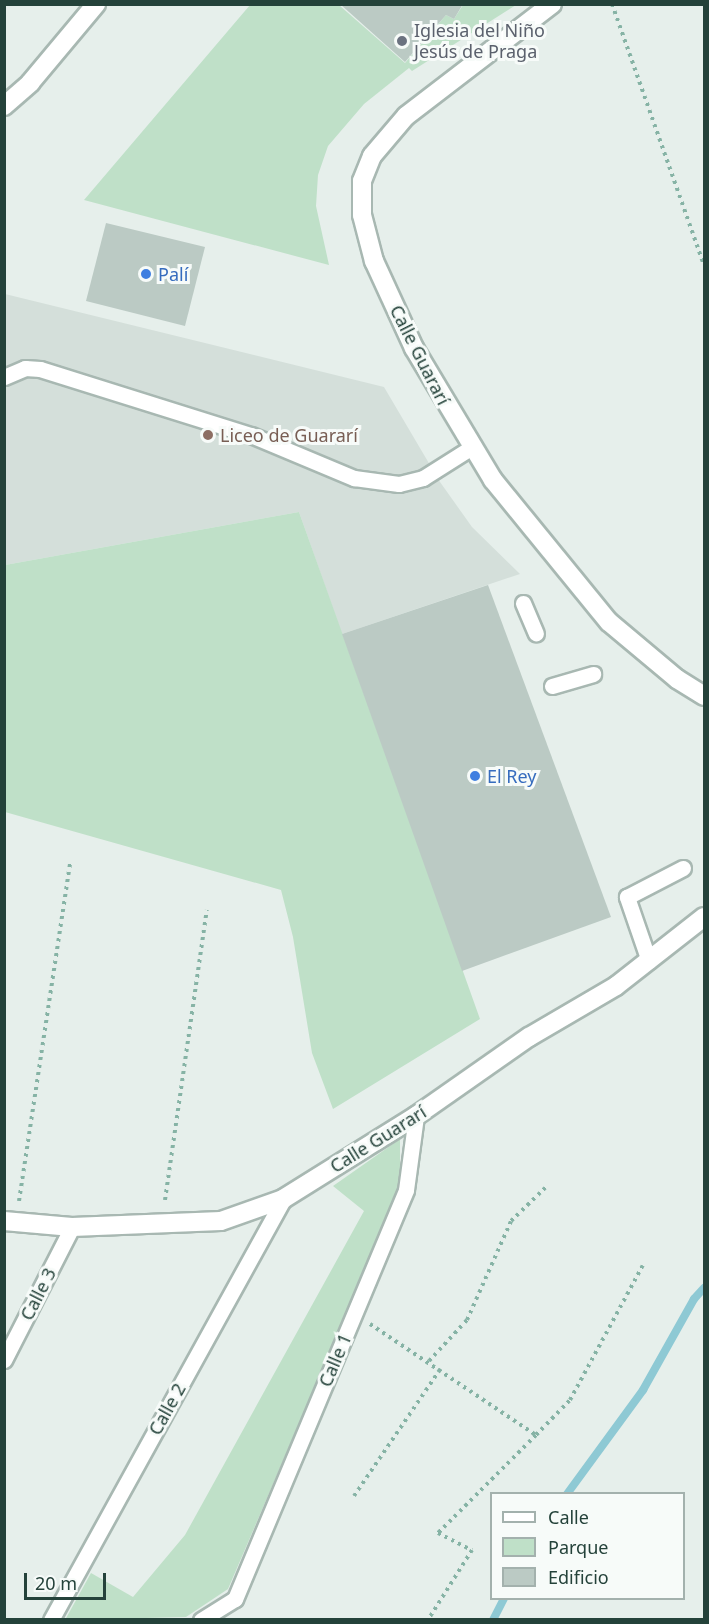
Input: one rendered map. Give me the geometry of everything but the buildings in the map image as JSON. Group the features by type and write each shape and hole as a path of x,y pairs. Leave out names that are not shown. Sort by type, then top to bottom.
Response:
{"street":[{"path":"4,106 30,83 96,4"},
{"name":"Calle Guararí","path":"552,4 406,116 372,156 362,181 362,215 374,261 414,348 472,447 537,538 609,622 677,679 705,696"},
{"name":"Calle Guararí","path":"10,1221 72,1227 221,1221 283,1199 416,1116 649,961 705,917"}],"lane":[{"path":"4,377 25,368 40,369 251,435 354,478 399,484 423,478 472,447"},
{"path":"523,603 536,633"},
{"path":"552,686 593,674"},
{"path":"649,961 627,897 683,868"},
{"name":"Calle 1","path":"201,1620 235,1599 406,1190 416,1116"},
{"name":"Calle 2","path":"51,1620 283,1199"},
{"name":"Calle 3","path":"4,1360 72,1227"}],"path":[{"path":"612,4 705,265"},
{"path":"10,1221 70,864"},
{"path":"162,1224 207,910"},
{"path":"429,1360 466,1320 511,1221 546,1187"},
{"path":"428,1620 472,1550 438,1533 570,1400 643,1265"},
{"path":"354,1315 429,1360 536,1435"},
{"path":"354,1496 441,1368"}],"shaded area":[{"name":"Liceo de Guararí","path":"5,294 384,387 440,482 472,527 520,574 342,634 299,512 5,565"}],"green space":[{"path":"250,5 339,5 405,63 446,15 454,19 463,5 516,5 412,71 409,68 364,104 328,146 318,175 316,206 329,265 84,200"},
{"path":"299,512 480,1019 333,1109 312,1053 293,937 281,890 5,812 5,565"},
{"path":"400,1139 400,1188 228,1589 186,1617 65,1620 91,1573 133,1597 185,1535 364,1211 333,1186"}],"waterway":[{"path":"568,1492 643,1390 694,1299 704,1288"},
{"path":"493,1620 503,1600"}],"place":[{"name":"Iglesia del Niño Jesús de Praga","path":"402,41"},
{"name":"Palí","path":"146,274"},
{"name":"Liceo de Guararí","path":"208,435"},
{"name":"El Rey","path":"475,776"}]}
